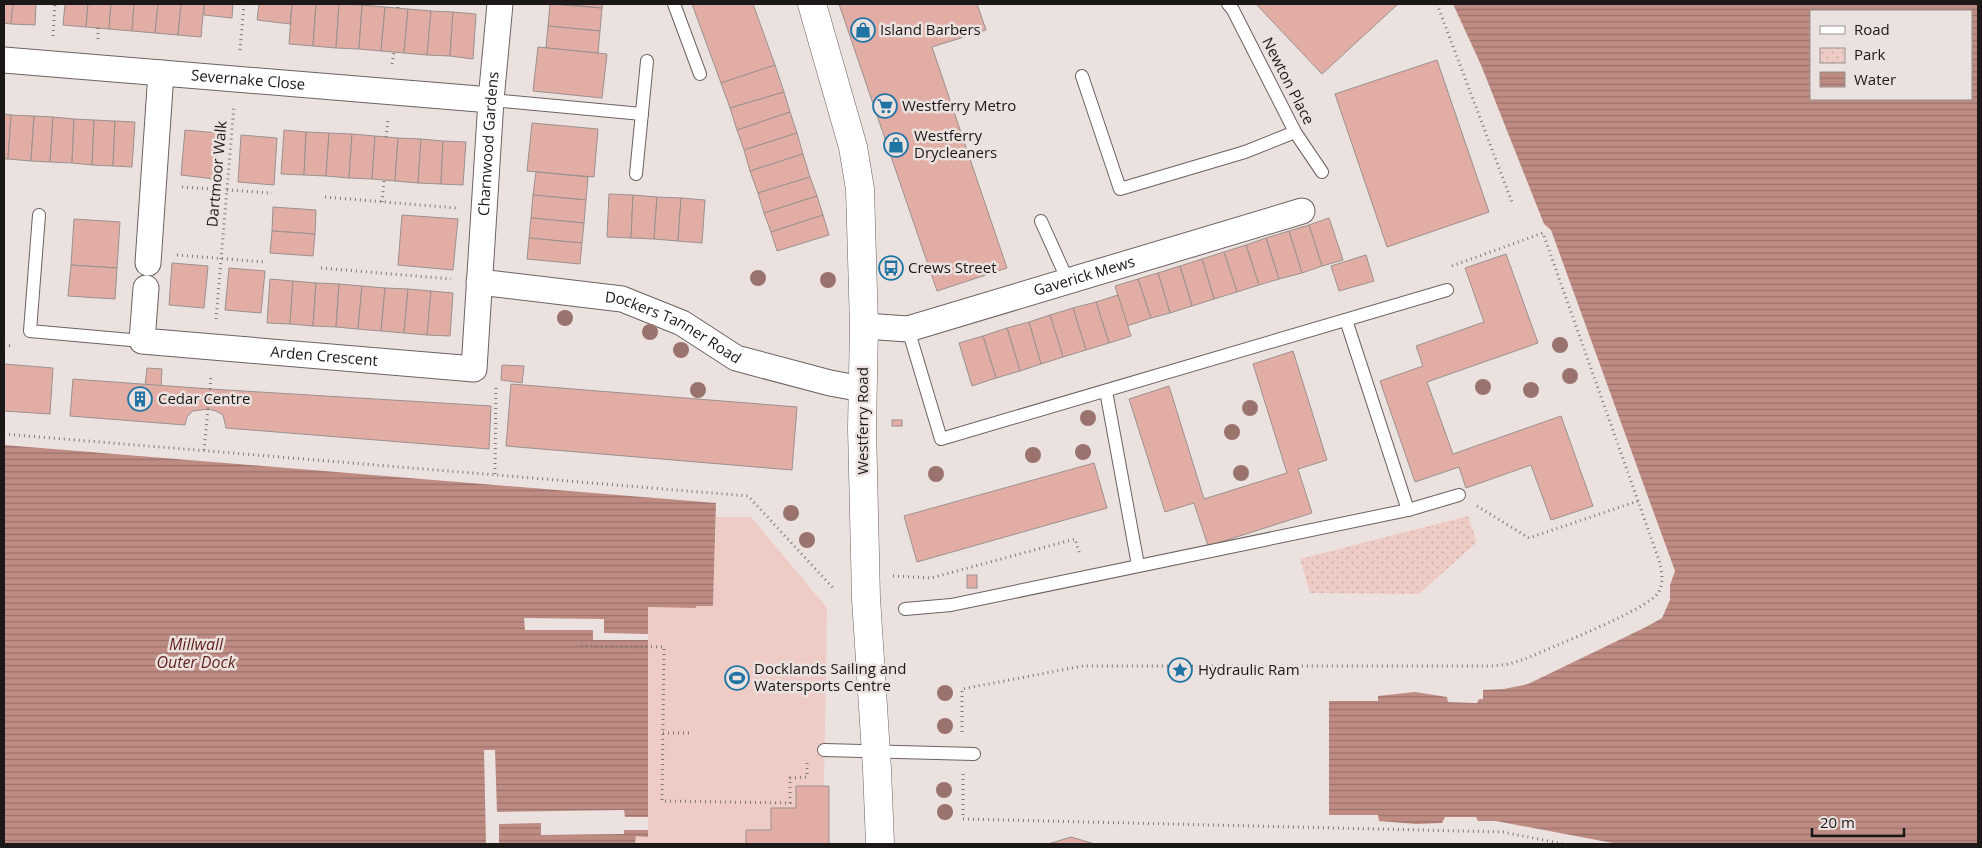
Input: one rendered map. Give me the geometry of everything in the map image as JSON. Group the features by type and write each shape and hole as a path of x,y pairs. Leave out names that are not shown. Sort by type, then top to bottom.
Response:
{"main road":[{"name":"Westferry Road","path":"812,4 853,147 860,189 864,326 862,428 866,586 880,844"}],"street":[{"name":"Charnwood Gardens","path":"479,282 491,100 500,4"},
{"name":"Severnake Close","path":"4,60 491,100"},
{"path":"148,258 161,73"},
{"name":"Gaverick Mews","path":"864,326 908,329 1302,211"},
{"path":"474,369 479,282"},
{"name":"Dockers Tanner Road","path":"479,282 622,299 682,323 736,358 863,390"},
{"path":"142,341 146,288"},
{"name":"Arden Crescent","path":"142,341 474,369"}],"lane":[{"path":"674,4 700,74"},
{"name":"Newton Place","path":"1228,4 1233,10 1295,132 1322,172"},
{"path":"636,174 647,61"},
{"path":"1082,76 1120,189 1245,152 1295,132"},
{"path":"491,100 642,114"},
{"path":"39,215 30,331 142,341"},
{"path":"1041,221 1068,281"},
{"path":"908,329 941,439 1448,290"},
{"path":"1346,320 1408,510"},
{"path":"1106,391 1138,565"},
{"path":"905,609 951,605 1408,510 1459,495"},
{"path":"824,750 974,754"}],"path":[{"name":"Dartmoor Walk","path":"213,346 244,4"},
{"path":"1437,4 1513,205"},
{"path":"382,202 384,180"},
{"path":"154,184 272,193"},
{"path":"325,198 484,210"},
{"path":"962,741 962,689 1083,666 1494,666 1509,664 1525,659 1619,618 1648,603 1658,594 1662,578 1660,563 1543,233 1440,271 1448,290"},
{"path":"148,258 265,262"},
{"path":"321,268 479,282"},
{"path":"474,369 496,371 495,474"},
{"path":"204,450 208,409"},
{"path":"4,434 748,496 840,595 866,586 931,578 1075,539 1086,577"},
{"path":"1459,495 1529,538 1638,500"},
{"path":"581,646 664,647 662,802 790,803"},
{"path":"663,733 692,733"},
{"path":"790,808 790,778 807,778 807,760"},
{"path":"963,769 963,819 1503,832 1563,844"}],"green space":[{"path":"1468,516 1477,542 1419,594 1310,593 1300,559"},
{"name":"Docklands Sailing and Watersports Centre","path":"716,517 751,517 827,608 824,786 829,786 829,844 635,844 636,836 648,836 648,607 695,608 696,606 713,606"}],"water":[{"path":"1453,4 1978,4 1978,844 1618,844 1496,821 1478,821 1476,817 1445,817 1442,823 1416,824 1379,821 1378,815 1329,815 1329,701 1378,701 1378,696 1415,692 1447,697 1448,702 1477,703 1479,699 1483,699 1483,690 1504,689 1528,684 1646,627 1662,618 1670,600 1670,585 1675,571 1551,230 1544,224 1481,65"},
{"name":"Millwall Outer Dock","path":"4,445 716,503 713,606 696,606 696,608 648,607 648,837 636,836 635,844 4,844"}],"pier":[{"path":"524,618 604,619 604,633 648,634 648,640 593,640 593,630 525,630"},
{"path":"484,750 495,750 497,812 624,810 625,817 648,817 648,830 624,830 624,834 541,835 541,823 499,824 499,844 486,844"}],"building":[{"path":"4,4 13,4 11,24 4,23"},
{"path":"13,4 36,4 35,25 11,24"},
{"path":"65,4 88,4 86,27 63,25"},
{"path":"88,4 111,4 109,29 86,27"},
{"path":"111,4 134,4 132,31 109,29"},
{"path":"134,4 158,4 155,33 132,31"},
{"path":"158,4 181,4 178,35 155,33"},
{"path":"181,4 204,4 201,37 178,35"},
{"path":"204,4 233,4 232,18 204,15"},
{"path":"259,4 292,4 290,24 257,20"},
{"path":"292,4 316,4 313,46 289,44"},
{"path":"316,4 339,4 336,48 313,46"},
{"path":"339,4 362,5 359,49 336,48"},
{"path":"550,4 602,8 600,31 548,26"},
{"path":"560,4 603,4 602,8"},
{"path":"692,4 753,4 775,65 721,83"},
{"path":"839,4 977,4 986,30 932,47 1007,268 937,291"},
{"path":"1256,4 1398,4 1322,74"},
{"path":"362,5 385,7 381,51 359,49"},
{"path":"385,7 408,9 404,53 381,51"},
{"path":"408,9 431,11 427,55 404,53"},
{"path":"431,11 453,12 450,56 427,55"},
{"path":"453,12 476,14 473,59 450,56"},
{"path":"548,26 600,31 598,53 546,48"},
{"path":"538,47 607,54 602,98 533,91"},
{"path":"1437,60 1489,212 1387,247 1335,94"},
{"path":"775,65 784,92 730,108 721,83"},
{"path":"784,92 790,112 737,130 730,108"},
{"path":"790,112 797,133 744,150 737,130"},
{"path":"4,114 11,115 8,159 4,159"},
{"path":"11,115 34,116 31,161 8,159"},
{"path":"34,116 53,117 50,162 31,161"},
{"path":"53,117 74,119 72,163 50,162"},
{"path":"74,119 94,120 92,165 72,163"},
{"path":"94,120 115,121 113,166 92,165"},
{"path":"115,121 135,122 132,167 113,166"},
{"path":"532,123 598,129 594,177 527,171"},
{"path":"185,130 218,133 214,179 181,175"},
{"path":"284,130 306,132 304,175 281,174"},
{"path":"306,132 329,133 326,176 304,175"},
{"path":"329,133 352,134 349,178 326,176"},
{"path":"797,133 803,154 750,171 744,150"},
{"path":"352,134 375,136 372,179 349,178"},
{"path":"241,135 277,138 274,185 238,182"},
{"path":"375,136 398,138 395,181 372,179"},
{"path":"398,138 421,139 418,183 395,181"},
{"path":"421,139 443,141 441,184 418,183"},
{"path":"443,141 466,142 463,185 441,184"},
{"path":"803,154 810,177 758,193 750,171"},
{"path":"536,172 588,177 586,200 533,195"},
{"path":"810,177 817,196 764,213 758,193"},
{"path":"609,194 633,195 631,238 607,237"},
{"path":"533,195 586,200 584,223 531,218"},
{"path":"633,195 657,197 654,239 631,238"},
{"path":"817,196 823,215 771,232 764,213"},
{"path":"657,197 681,198 678,241 654,239"},
{"path":"681,198 705,200 702,243 678,241"},
{"path":"273,207 316,210 315,234 272,231"},
{"path":"402,215 458,219 453,270 398,265"},
{"path":"823,215 829,235 777,251 771,232"},
{"path":"531,218 584,223 582,243 529,238"},
{"path":"1329,218 1343,260 1322,266 1309,225"},
{"path":"74,219 120,222 117,268 71,265"},
{"path":"1309,225 1322,266 1302,273 1289,231"},
{"path":"272,231 315,234 313,256 270,253"},
{"path":"1289,231 1302,273 1279,279 1266,238"},
{"path":"529,238 582,243 580,264 527,259"},
{"path":"1266,238 1279,279 1259,285 1246,245"},
{"path":"1246,245 1259,285 1237,292 1224,252"},
{"path":"1224,252 1237,292 1214,299 1202,259"},
{"path":"1506,254 1538,343 1427,382 1453,454 1561,416 1593,506 1551,520 1531,465 1466,488 1459,467 1415,482 1380,381 1423,366 1416,346 1484,322 1465,268"},
{"path":"1366,255 1374,281 1339,291 1331,266"},
{"path":"1202,259 1214,299 1192,306 1180,266"},
{"path":"172,263 208,266 204,308 169,305"},
{"path":"71,265 117,268 115,299 68,296"},
{"path":"1180,266 1192,306 1170,313 1158,273"},
{"path":"229,268 265,271 261,313 225,310"},
{"path":"1158,273 1170,313 1151,318 1138,279"},
{"path":"270,279 293,281 290,324 267,323"},
{"path":"1138,279 1151,318 1127,326 1115,286"},
{"path":"293,281 316,283 313,326 290,324"},
{"path":"316,283 339,284 336,327 313,326"},
{"path":"339,284 362,286 358,329 336,327"},
{"path":"362,286 385,288 381,331 358,329"},
{"path":"385,288 408,289 404,333 381,331"},
{"path":"408,289 431,291 427,335 404,333"},
{"path":"431,291 453,293 450,336 427,335"},
{"path":"1118,295 1131,336 1109,343 1096,302"},
{"path":"1096,302 1109,343 1086,350 1073,308"},
{"path":"1073,308 1086,350 1063,357 1050,315"},
{"path":"1050,315 1063,357 1041,364 1029,322"},
{"path":"1029,322 1041,364 1020,371 1007,328"},
{"path":"1007,328 1020,371 996,378 983,336"},
{"path":"983,336 996,378 972,386 959,343"},
{"path":"1293,351 1327,460 1298,469 1312,513 1208,546 1194,503 1165,512 1129,399 1169,386 1204,499 1287,473 1253,364"},
{"path":"4,364 53,368 50,414 4,411"},
{"path":"502,365 524,366 522,383 501,380"},
{"path":"147,368 162,369 161,387 145,386"},
{"name":"Cedar Centre","path":"73,379 210,389 208,409 193,411 187,417 185,425 70,416"},
{"path":"511,384 797,407 792,470 506,446"},
{"path":"210,389 491,406 489,449 226,428 223,415 208,409"},
{"path":"892,420 902,420 902,426 892,426"},
{"path":"1094,463 1107,508 917,562 904,516"},
{"path":"967,575 977,575 977,588 967,588"},
{"path":"796,786 829,786 829,844 746,844 746,830 771,830 771,808 796,808"},
{"path":"1071,837 1095,844 1048,844"}],"place":[{"name":"Island Barbers","path":"863,30"},
{"name":"Westferry Metro","path":"885,106"},
{"name":"Westferry Drycleaners","path":"896,145"},
{"name":"Crews Street","path":"891,268"},
{"name":"Cedar Centre","path":"140,399"},
{"name":"Hydraulic Ram","path":"1180,670"},
{"name":"Docklands Sailing and Watersports Centre","path":"737,678"}]}
